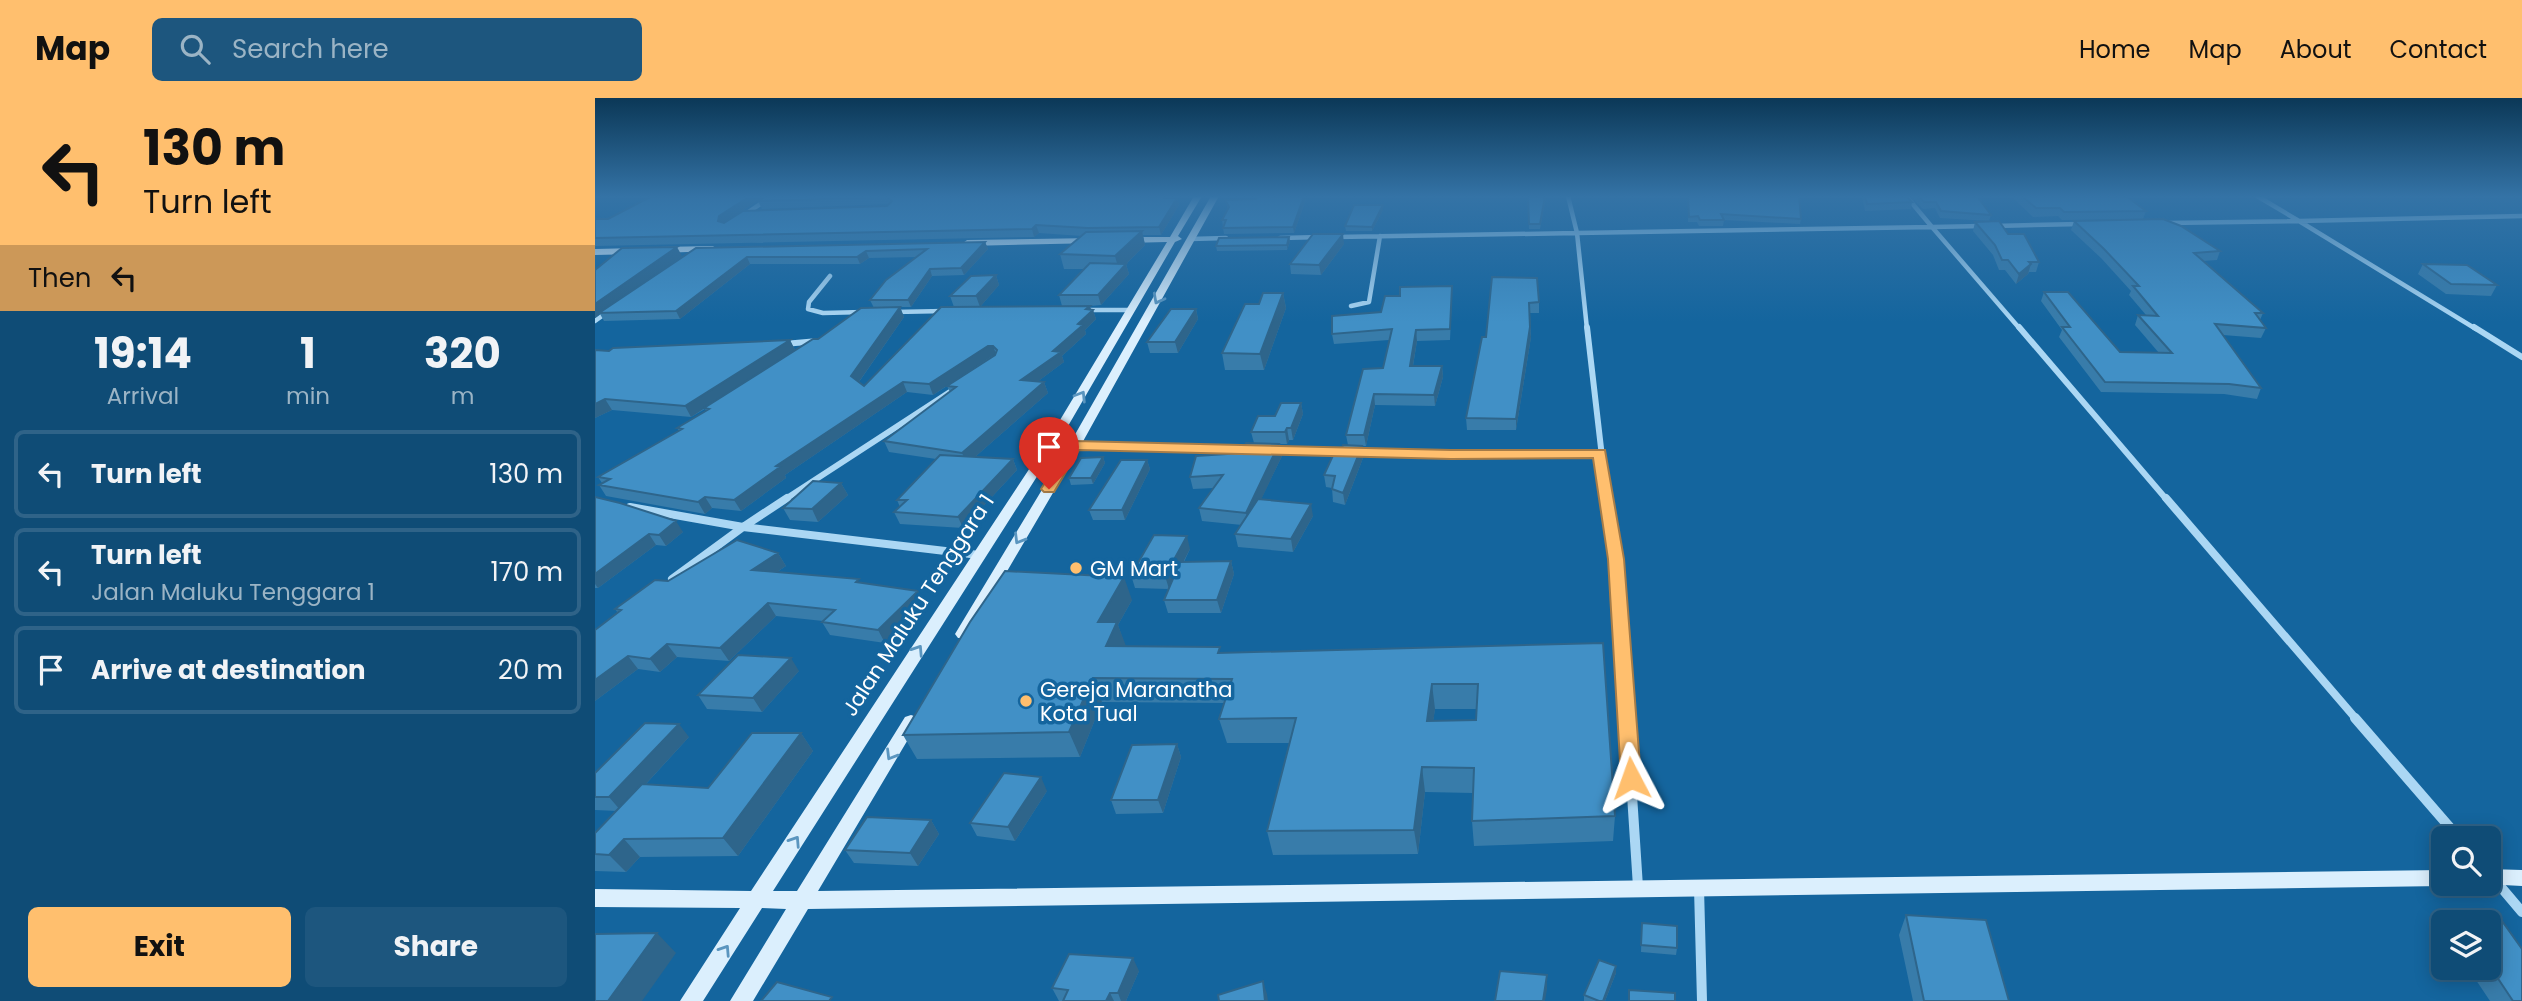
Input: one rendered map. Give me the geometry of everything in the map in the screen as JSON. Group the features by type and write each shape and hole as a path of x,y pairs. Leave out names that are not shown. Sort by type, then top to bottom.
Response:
{"main road":[{"name":"Jalan Maluku Tenggara 1","path":"691,1001 1051,445 1173,239"},
{"path":"954,649 1075,445 1190,239 1118,240"},
{"path":"950,244 1104,241"},
{"path":"595,252 727,248"},
{"path":"741,1001 918,709"},
{"path":"2501,877 2522,878"},
{"path":"595,898 804,900 2431,878"}],"street":[{"path":"1190,239 1225,238"},
{"path":"1351,306 1369,302 1380,238"},
{"path":"1578,238 1600,453 1616,559 1639,888"},
{"path":"1942,238 2449,826"},
{"path":"2327,238 2522,357"},
{"path":"689,256 700,249"},
{"path":"830,276 809,302 808,309 823,313 875,312"},
{"path":"595,321 616,306"},
{"path":"886,312 953,310"},
{"path":"1077,310 1131,310"},
{"path":"853,319 864,312"},
{"path":"779,344 822,340 811,347"},
{"path":"669,581 743,527 953,390"},
{"path":"1075,445 1451,454 1600,453"},
{"path":"622,506 743,527 979,555"},
{"path":"1699,887 1702,1001"},
{"path":"2501,888 2522,912"}],"building":[{"path":"1079,238 1134,238 1115,256 1060,254"},
{"path":"1219,238 1289,238 1287,245 1216,246"},
{"path":"1310,238 1340,238 1319,265 1290,264"},
{"path":"1989,238 2026,238 2039,262 2029,262 2031,264 2019,274 2008,260 2002,260"},
{"path":"2092,238 2200,238 2220,251 2194,253 2263,313 2255,313 2266,328 2215,324 2261,388 2229,384 2105,382 2062,327 2070,327 2044,292 2068,292 2120,352 2172,353 2138,315 2158,316 2133,286 2139,286"},
{"path":"985,242 961,268 930,269 908,300 870,300 886,280 927,249 866,251 857,257 747,257 676,311 599,313 696,248"},
{"path":"677,247 595,304 595,270 622,248"},
{"path":"1090,263 1126,264 1098,295 1059,295"},
{"path":"2423,264 2467,265 2497,285 2451,284"},
{"path":"996,275 976,296 950,296 971,276"},
{"path":"1492,277 1537,278 1539,302 1529,303 1530,327 1516,419 1466,418 1482,337 1486,337"},
{"path":"1452,286 1450,329 1416,330 1410,366 1442,366 1434,395 1374,394 1364,435 1346,435 1363,369 1383,368 1392,329 1332,334 1332,316 1381,312 1385,296 1400,296 1400,287"},
{"path":"1263,293 1283,293 1260,354 1222,353 1245,304 1259,304"},
{"path":"1090,306 1086,309 1093,310 1078,324 1083,325 1053,351 1061,352 1021,380 1044,382 962,453 884,441 956,387 947,386 995,355 997,350 993,346 988,346 929,384 903,382 776,466 780,467 734,500 705,497 698,502 599,485 610,479 598,477 682,429 677,428 813,339 818,339 861,308 900,307 851,376 864,386 941,307"},
{"path":"1171,309 1196,309 1175,342 1147,342"},
{"path":"790,340 685,406 605,399 595,404 595,350"},
{"path":"1281,403 1301,403 1291,428 1287,428 1285,432 1251,432 1258,416 1275,416"},
{"path":"1246,443 1279,444 1246,513 1199,508 1223,475 1190,477 1196,456 1242,453"},
{"path":"1343,445 1362,446 1343,493 1332,489 1335,476 1324,475 1335,451 1341,452"},
{"path":"940,455 1013,459 958,517 894,512 907,500 897,500"},
{"path":"1103,457 1091,478 1069,478 1081,458"},
{"path":"1121,460 1147,460 1122,510 1089,510"},
{"path":"813,481 841,483 812,509 783,508"},
{"path":"595,497 676,521 659,535 649,534 595,574"},
{"path":"1258,499 1311,504 1291,539 1235,534"},
{"path":"1154,535 1187,536 1165,576 1131,575"},
{"path":"737,540 778,553 752,570 859,579 856,582 918,591 878,630 822,622 835,610 768,603 720,648 667,644 650,659 628,656 595,680 595,630 621,610 615,609 655,580 668,581"},
{"path":"1231,561 1217,600 1164,600 1180,562"},
{"path":"1005,571 1124,577 1098,622 1117,622 1106,646 1220,647 1218,653 1603,643 1615,816 1472,821 1474,768 1422,767 1414,830 1267,831 1296,718 1219,719 1232,679 1093,678 1069,732 903,735 970,622","holes":["1432,684 1478,684 1476,720 1427,721"]},
{"path":"738,655 791,658 753,698 698,695"},
{"path":"645,723 679,724 609,797 595,797 595,773"},
{"path":"752,733 801,733 723,838 624,839 609,855 595,854 595,833 642,784 708,788"},
{"path":"1177,744 1158,800 1111,800 1132,745"},
{"path":"1004,773 1041,777 1008,827 970,823"},
{"path":"867,817 931,820 910,853 845,850"},
{"path":"1906,915 1986,920 2009,1001 1924,1001"},
{"path":"2501,921 2522,949 2522,1001 2513,1001 2499,980"},
{"path":"1642,923 1677,926 1677,948 1641,945"},
{"path":"657,933 608,1001 595,1001 595,934"},
{"path":"1069,954 1133,958 1118,993 1110,993 1106,1001 1063,1001 1068,990 1052,988"},
{"path":"1599,960 1616,966 1603,1001 1584,995"},
{"path":"1500,971 1547,975 1543,1001 1495,1001"},
{"path":"1263,981 1265,1001 1219,1001 1218,995"},
{"path":"777,982 832,997 829,1001 761,1001"},
{"path":"1629,990 1675,993 1675,1001 1629,1001"}],"place":[{"name":"GM Mart","path":"1076,568"},
{"name":"Gereja Maranatha Kota Tual","path":"1026,701"}],"route":[{"path":"1049,489 1075,445 1451,454 1600,453 1616,559 1631,778"}]}
